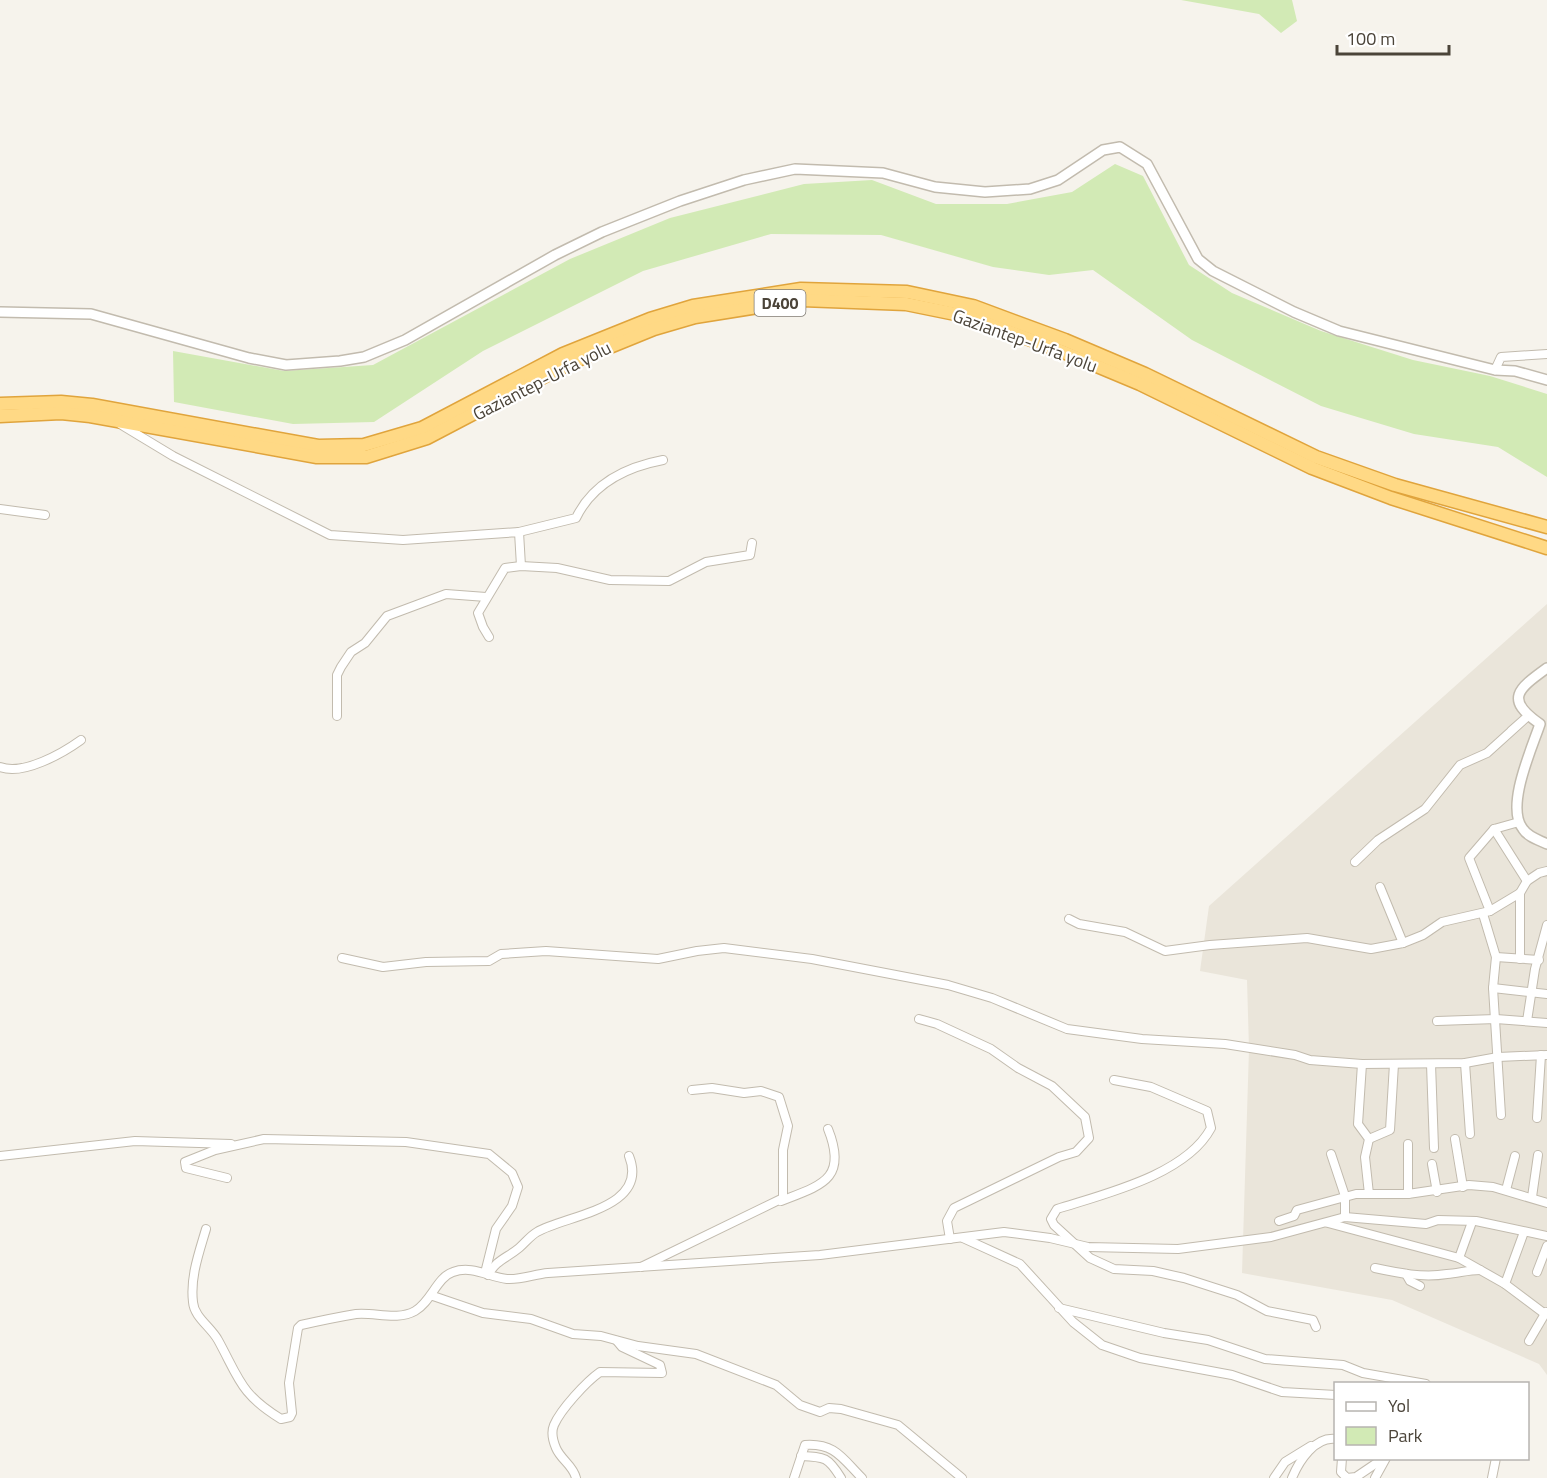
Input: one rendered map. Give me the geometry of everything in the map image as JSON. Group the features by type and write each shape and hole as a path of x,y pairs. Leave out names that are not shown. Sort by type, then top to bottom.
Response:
{"highway":[{"name":"Gaziantep-Urfa yolu","path":"0,404 61,402 92,405 318,446 364,445 430,424 563,354 650,319 693,306 801,289 907,292 974,306 1065,340 1145,374 1316,457 1395,485 1547,527"},
{"name":"Gaziantep-Urfa yolu","path":"0,416 61,413 317,457 366,457 427,438 568,364 632,338 695,317 802,300 906,304 970,317 1061,351 1140,384 1312,468 1391,498 1547,548"}],"street":[{"path":"0,312 91,314 249,358 286,365 340,361 364,357 405,340 555,255 602,232 680,201 744,180 795,169 883,173 935,187 986,192 1030,189 1058,180 1103,150 1120,147 1147,164 1198,259 1213,271 1284,307 1339,331 1495,370 1515,371 1547,380"},
{"path":"1495,370 1501,357 1547,354"},
{"path":"117,422 172,456 330,535 403,540 519,532 576,518 585,498 609,480 642,464 663,460"},
{"path":"0,508 45,514"},
{"path":"519,532 521,566"},
{"path":"489,637 478,614 505,568 521,566 557,568 610,579 669,581 706,562 750,555 752,543"},
{"path":"337,717 337,675 351,652 365,643 387,616 446,594 486,597"},
{"path":"1547,668 1521,687 1518,698 1521,710 1544,725 1522,778 1517,808 1522,829 1547,844"},
{"path":"1511,731 1528,716"},
{"path":"1355,862 1378,840 1425,809 1460,765 1486,753 1528,716"},
{"path":"0,767 7,770 44,762 63,753 81,740"},
{"path":"1501,1115 1493,988 1496,957 1486,912 1469,858 1494,829 1519,822"},
{"path":"1494,829 1527,881"},
{"path":"1520,959 1520,893 1527,881 1547,871"},
{"path":"1380,887 1403,943"},
{"path":"1069,919 1079,924 1125,932 1165,951 1210,945 1307,938 1371,949 1403,943 1423,935 1442,922 1486,912 1520,893"},
{"path":"1527,1021 1531,993 1546,931"},
{"path":"342,958 383,967 426,962 489,961 501,954 546,951 658,959 724,948 760,951 948,985 992,998 1066,1029 1142,1039 1225,1044 1310,1060 1362,1064 1465,1063 1498,1057 1544,1055 1537,1118"},
{"path":"1496,957 1539,960"},
{"path":"1493,988 1547,994"},
{"path":"919,1019 937,1024 991,1049 1018,1068 1052,1086 1085,1118 1089,1138 1076,1152 1059,1157 954,1208 947,1221 950,1239"},
{"path":"1437,1021 1496,1019 1547,1023"},
{"path":"1465,1063 1470,1134"},
{"path":"1362,1064 1358,1124 1370,1138"},
{"path":"1431,1064 1434,1148"},
{"path":"1370,1138 1390,1130 1394,1065"},
{"path":"1114,1080 1151,1087 1207,1111 1211,1128 1204,1141 1191,1151 1141,1181 1053,1213 1051,1219 1054,1225 1090,1258 1114,1269 1153,1271 1184,1278 1237,1296 1267,1311 1313,1320 1316,1327"},
{"path":"692,1090 712,1088 744,1094 760,1091 779,1097 788,1126 783,1150 784,1193 782,1201"},
{"path":"637,1269 813,1188 830,1177 835,1168 836,1158 828,1129"},
{"path":"1370,1138 1365,1157 1370,1194"},
{"path":"227,1178 184,1165 190,1159 264,1139 382,1140 489,1154 512,1173 518,1187 512,1206 496,1229 487,1274"},
{"path":"1455,1139 1462,1187"},
{"path":"0,1156 135,1141 236,1145"},
{"path":"1408,1144 1408,1194"},
{"path":"1331,1154 1345,1196 1345,1217"},
{"path":"1532,1197 1538,1155"},
{"path":"487,1274 498,1261 518,1249 537,1232 613,1202 632,1178 634,1168 629,1156"},
{"path":"1506,1190 1515,1156"},
{"path":"1432,1164 1437,1192"},
{"path":"1279,1221 1294,1216 1297,1210 1307,1206 1345,1196 1437,1192 1462,1187 1493,1187 1547,1203"},
{"path":"207,1229 194,1270 194,1308 218,1340 237,1380 247,1392 280,1419 290,1417 292,1413 289,1383 298,1328 301,1325 353,1314 407,1315 417,1310 433,1296 445,1276 463,1270 520,1279 548,1273 820,1256 1004,1232 1050,1238 1077,1245 1143,1249 1228,1244 1271,1237 1345,1217 1426,1224 1438,1220 1472,1222 1547,1236"},
{"path":"1326,1222 1459,1258 1482,1270 1546,1312 1529,1341"},
{"path":"1459,1258 1472,1222"},
{"path":"1505,1284 1524,1232"},
{"path":"962,1237 1020,1264 1044,1288 1058,1308 1102,1345 1140,1358 1232,1375 1282,1392 1334,1395"},
{"path":"1537,1272 1547,1246"},
{"path":"1375,1268 1406,1275 1446,1275 1467,1270 1482,1270"},
{"path":"1406,1275 1410,1281 1420,1286"},
{"path":"433,1296 483,1313 531,1319 573,1334 696,1354 776,1385 800,1405 820,1412 829,1408 841,1409 898,1425 962,1478"},
{"path":"1058,1308 1164,1333 1208,1340 1265,1359 1343,1365 1363,1373 1420,1382"},
{"path":"576,1478 572,1467 561,1460 552,1436 554,1425 564,1411 600,1372 662,1373 660,1365 622,1347 616,1340"},
{"path":"1274,1478 1285,1462 1318,1442 1334,1439"},
{"path":"1292,1478 1300,1462 1318,1442"},
{"path":"794,1478 805,1445 822,1444 834,1449 862,1478"},
{"path":"801,1456 821,1457 831,1461 841,1478"},
{"path":"1342,1460 1341,1472 1347,1478 1356,1477 1382,1460"},
{"path":"1375,1478 1384,1460"},
{"path":"1492,1478 1496,1460"}],"shaded area":[{"path":"1547,604 1547,1375 1539,1364 1392,1300 1242,1273 1249,1049 1247,980 1200,971 1209,906"}],"green space":[{"path":"1181,0 1292,0 1297,21 1281,33 1259,14"},
{"path":"1115,164 1143,176 1189,265 1232,293 1321,331 1413,360 1490,376 1547,394 1547,477 1498,447 1414,434 1321,406 1192,340 1093,270 1049,275 993,267 881,235 771,234 643,271 483,351 374,422 293,424 174,402 173,351 284,371 373,365 570,259 670,218 804,184 872,180 936,204 1007,204 1072,192"}]}
